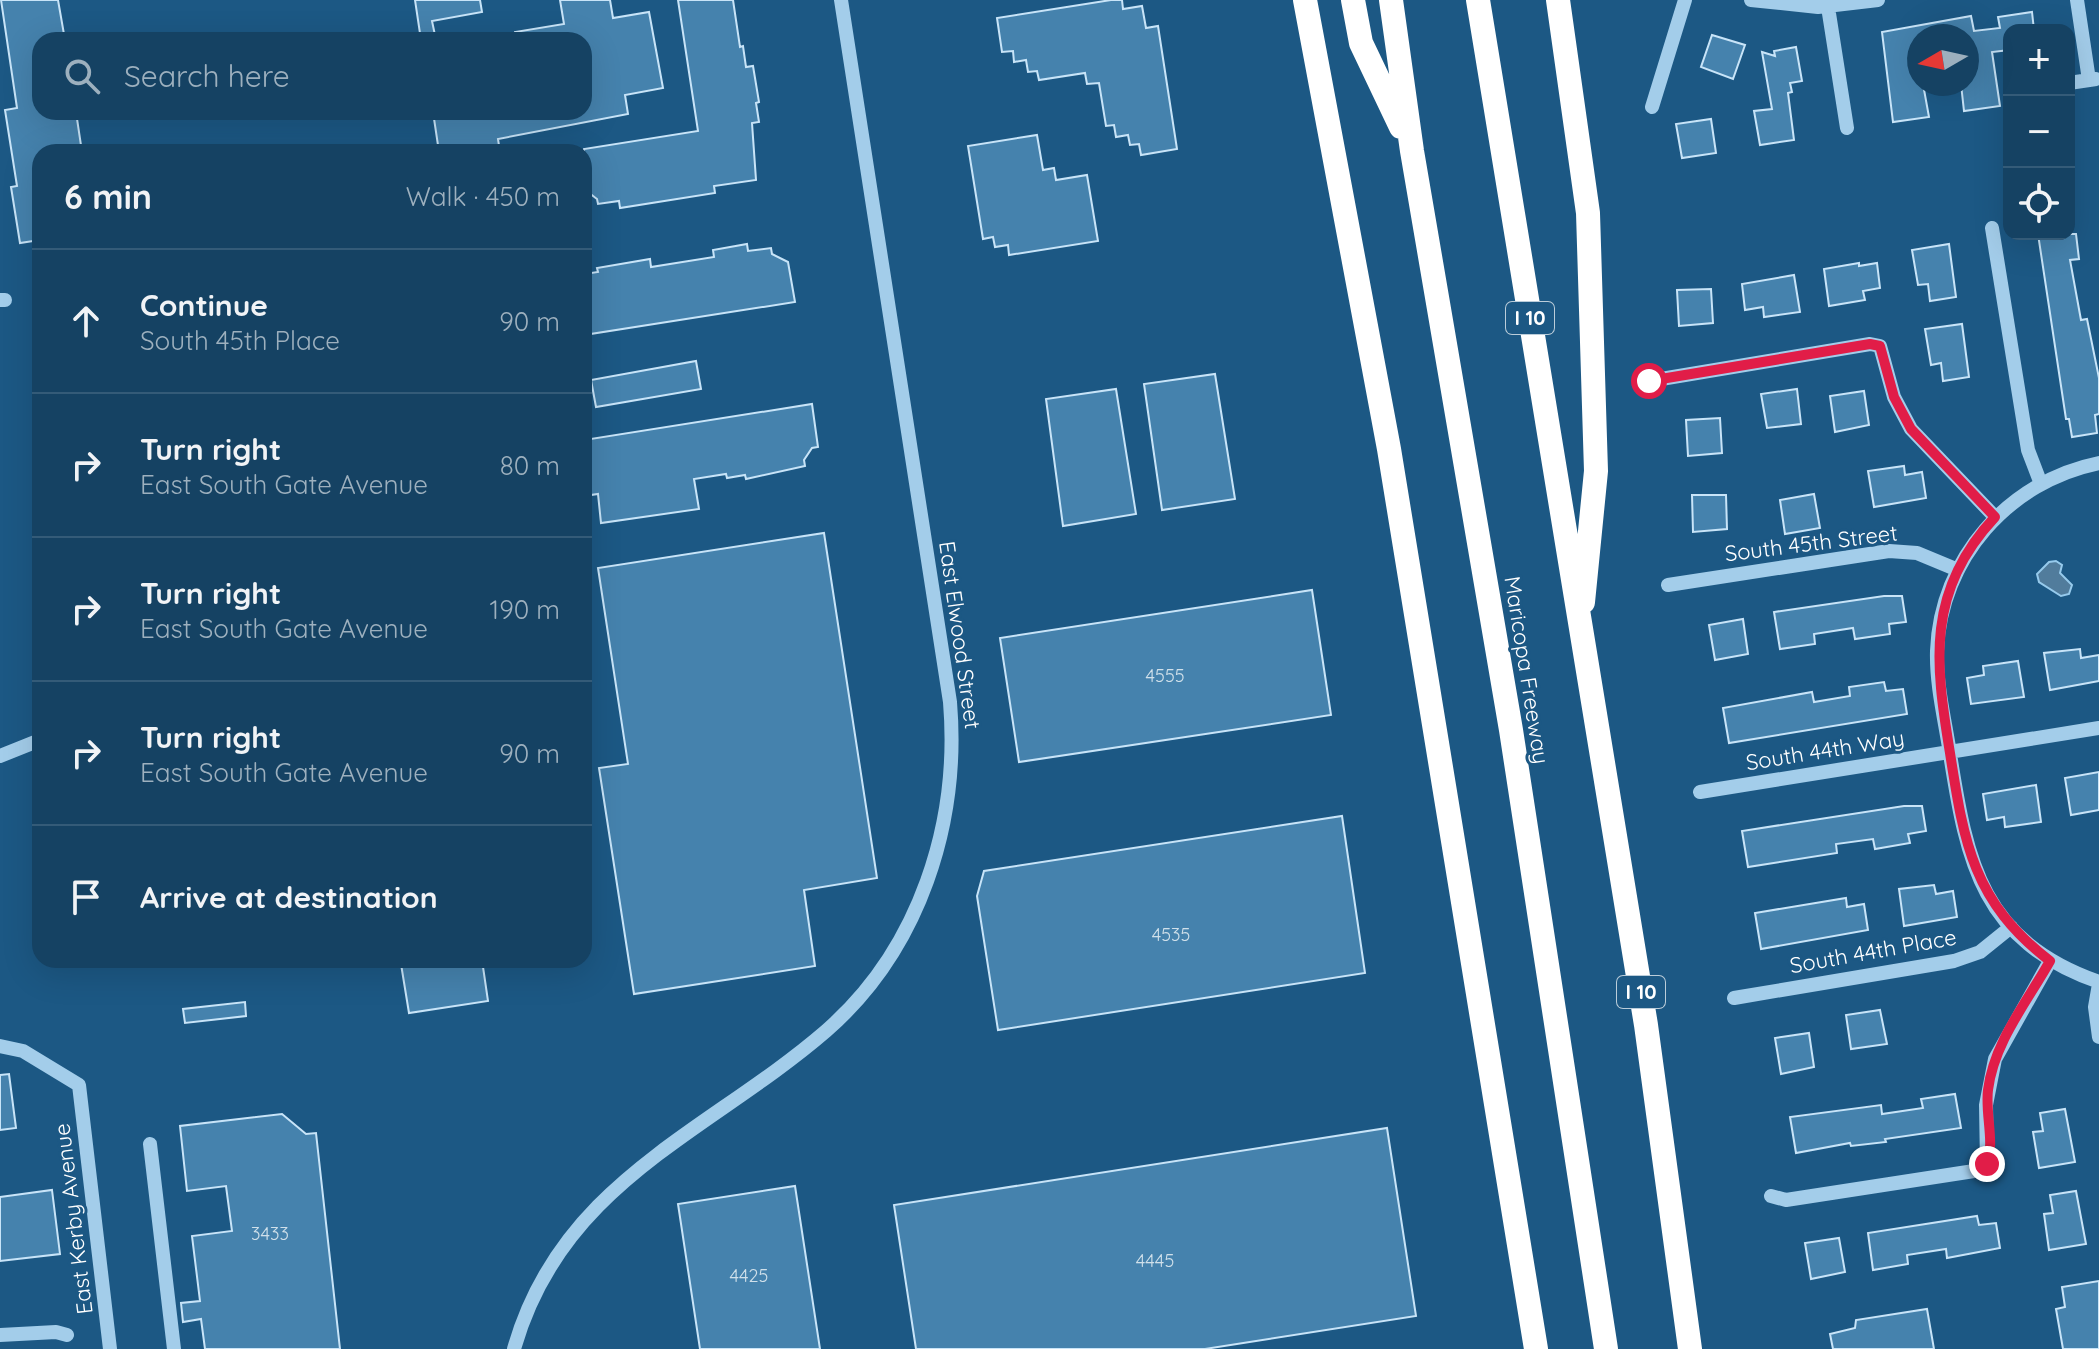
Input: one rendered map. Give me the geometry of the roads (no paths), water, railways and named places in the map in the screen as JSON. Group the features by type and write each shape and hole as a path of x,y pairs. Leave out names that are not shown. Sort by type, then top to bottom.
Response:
{"highway":[{"path":"1303,0 1389,449 1536,1349"},
{"path":"1353,0 1361,43 1412,151"},
{"name":"Maricopa Freeway","path":"1391,0 1412,151 1511,730 1606,1349"},
{"name":"I 10","path":"1478,0 1646,1025 1690,1349"},
{"path":"1558,0 1588,213 1596,471 1580,637"}],"street":[{"name":"East Elwood Street","path":"514,1349 535,1297 555,1262 577,1230 626,1177 802,1050 848,1010 901,940 921,898 944,825 953,736 950,702 841,0"},
{"path":"1652,107 1685,0"},
{"path":"1751,0 1828,7 1878,0"},
{"path":"2077,0 2094,79"},
{"path":"1828,7 1847,128"},
{"path":"1992,228 2028,450 2041,484"},
{"path":"1649,381 1870,344 1880,346 1894,397 1911,429 1995,517"},
{"path":"2099,463 2041,484 1995,517 1958,570 1945,602 1937,650 1950,752 1968,852 1991,900 2011,927 2050,961 2099,983 2095,1007 2099,1037"},
{"name":"South 45th Street","path":"1668,585 1889,551 1917,553 1958,570"},
{"name":"South 44th Way","path":"1700,792 2099,728"},
{"path":"0,756 32,743"},
{"name":"South 44th Place","path":"1734,998 1967,958 1993,944 2011,927"},
{"path":"1771,1196 1786,1200 1974,1171 1987,1164 1990,1149 1986,1105 1991,1073 2002,1042 2050,961"},
{"name":"East Kerby Avenue","path":"0,1046 23,1051 79,1085 110,1349"},
{"path":"150,1144 174,1349"},
{"path":"0,1335 56,1332 67,1335"}],"water":[{"path":"2056,561 2062,565 2060,573 2072,585 2069,594 2061,596 2039,582 2037,574 2049,562"}]}
